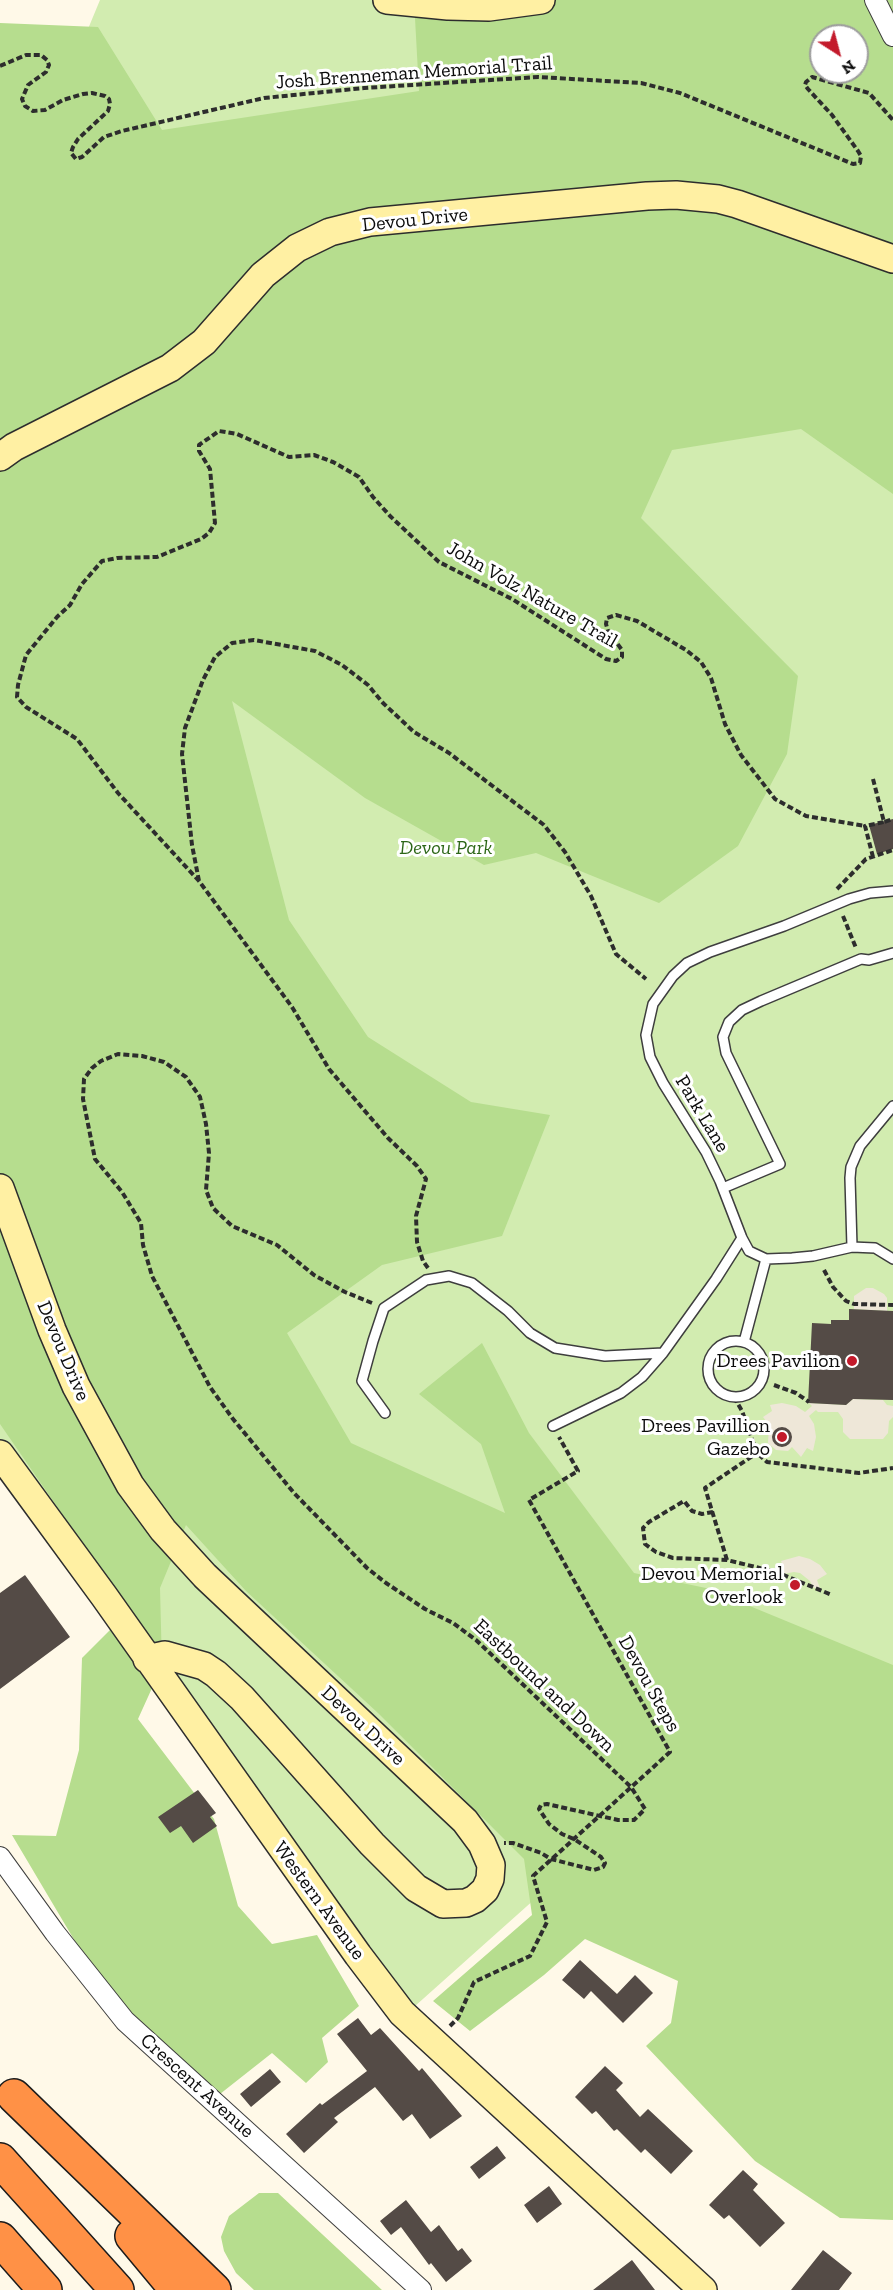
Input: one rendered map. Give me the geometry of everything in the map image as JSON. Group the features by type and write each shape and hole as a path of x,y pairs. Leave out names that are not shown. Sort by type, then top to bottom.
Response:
{"highway":[{"path":"7,2088 177,2290"},
{"path":"7,2088 214,2290"},
{"path":"0,2160 117,2290"},
{"path":"0,2240 45,2290"}],"street":[{"path":"395,0 448,6 489,7 542,0"},
{"path":"875,0 893,36"},
{"name":"Devou Drive","path":"0,457 14,447 170,368 204,342 263,275 297,248 330,232 370,222 676,195 718,199 737,204 893,259"},
{"name":"Devou Drive","path":"0,1188 52,1330 76,1386 130,1485 162,1530 204,1576 465,1821 482,1844 491,1865 490,1879 485,1890 466,1903 442,1904 416,1888 372,1845 242,1698 216,1674 204,1666 165,1655 147,1659"},
{"name":"Western Avenue","path":"0,1454 358,1955 402,2013 703,2290"},
{"name":"Crescent Avenue","path":"0,1857 55,1933 125,2021 421,2290"}],"lane":[{"name":"Park Lane","path":"766,1259 749,1251 706,1152 663,1083 650,1057 646,1035 652,1004 673,976 687,963 849,899 870,893 893,891"},
{"path":"723,1188 780,1164 726,1053 723,1037 729,1022 742,1010 861,959 869,960 893,953"},
{"path":"852,1246 851,1167 860,1146 893,1106"},
{"path":"553,1426 621,1393 642,1377 663,1353 742,1238"},
{"path":"744,1342 766,1259 813,1256 852,1246 875,1248 893,1259"},
{"path":"385,1413 362,1381 384,1308 426,1280 448,1276 472,1283 508,1311 530,1333 555,1348 605,1356 663,1353"},
{"path":"744,1342 752,1346 763,1360 763,1379 751,1393 734,1397 717,1390 711,1382 708,1364 717,1348 725,1344 744,1342"}],"path":[{"name":"Josh Brenneman Memorial Trail","path":"0,66 26,55 41,55 47,60 49,65 45,72 28,85 22,99 25,106 33,111 45,110 63,100 84,94 92,93 110,99 108,111 78,139 73,147 71,153 76,159 82,157 104,137 122,130 264,98 364,88 537,77 642,83 680,93 854,164 860,163 861,156 832,115 805,85 806,82 812,77 869,93 893,120"},
{"name":"John Volz Nature Trail","path":"448,1276 428,1268 423,1261 417,1242 416,1216 426,1179 417,1166 388,1138 329,1069 292,1007 199,881 118,793 77,739 26,707 17,697 26,656 57,617 70,605 81,584 102,561 157,556 201,539 209,533 215,523 210,469 199,451 199,444 219,431 237,434 289,457 314,455 333,462 359,477 390,516 439,562 512,599 606,659 616,661 622,657 622,650 608,631 606,624 608,618 616,615 637,621 686,650 700,662 711,678 725,724 741,755 775,799 806,816 865,826"},
{"name":"John Volz Nature Trail","path":"199,881 190,834 182,754 185,728 203,680 215,657 232,643 254,640 315,651 351,672 368,685 383,704 414,732 449,753 544,825 565,852 591,896 616,954 646,979"},
{"path":"873,779 884,822"},
{"path":"873,857 865,826 893,819"},
{"name":"Eastbound and Down","path":"384,1308 345,1292 314,1275 277,1245 232,1226 213,1208 206,1190 209,1153 206,1124 200,1097 186,1077 164,1062 142,1056 117,1054 92,1068 84,1079 83,1098 95,1159 122,1192 141,1223 143,1245 152,1276 210,1387 233,1419 294,1493 367,1568 424,1609 453,1623 476,1640 631,1787 645,1809 634,1820 599,1816 547,1804 541,1805 539,1809 549,1824 601,1857 604,1863 603,1868 594,1870 551,1859 513,1843 482,1844"},
{"path":"824,1270 833,1287 846,1301 893,1305"},
{"path":"871,1310 872,1304"},
{"path":"774,1385 796,1393 808,1402"},
{"path":"734,1397 742,1412 756,1453 767,1462 859,1473 893,1468"},
{"name":"Devou Steps","path":"444,2032 458,2018 474,1982 530,1956 547,1922 533,1876 670,1752 529,1500 578,1471 553,1426"},
{"path":"727,1560 705,1488 756,1453"},
{"path":"713,1512 702,1514 692,1511 684,1501 643,1528 645,1544 656,1552 673,1558 727,1560 776,1572 832,1595"}],"green space":[{"name":"Devou Park","path":"100,0 893,0 893,1746 573,1865 405,2015 0,1454 0,241"},
{"name":"Devou Park","path":"414,0 893,0 893,494 801,429 672,450 641,518 798,676 787,754 738,846 659,903 536,853 484,865 365,798 232,701 289,920 368,1037 471,1102 550,1115 502,1236 382,1265 287,1333 351,1443 505,1513 481,1444 419,1394 482,1343 529,1433 634,1573 706,1588 893,1665 893,2220 840,2218 755,2161 646,2046 671,2023 678,1981 585,1939 544,1975 470,2031 433,2001 532,1915 524,1859 378,1713 246,1591 186,1525 160,1588 162,1666 138,1719 214,1819 238,1906 272,1944 317,1935 359,2006 322,2038 328,2062 306,2083 272,2053 220,2094 132,2020 79,1948 12,1835 56,1836 79,1750 82,1658 129,1611 0,1424 0,23 98,27 162,130 419,91"},
{"path":"259,2193 278,2193 382,2290 254,2290 236,2273 224,2251 221,2237 229,2216"}],"shaded area":[{"path":"866,1288 873,1288 884,1294 887,1298 887,1311 854,1309 854,1296"},
{"path":"853,1399 883,1400 887,1405 893,1406 893,1417 889,1421 888,1433 883,1439 850,1439 843,1432 843,1419 838,1412 818,1412 816,1410 809,1416 814,1424 816,1437 813,1451 807,1448 801,1457 792,1447 788,1451 776,1450 768,1443 769,1425 763,1417 772,1411 770,1405 782,1403 796,1406 805,1412 812,1406 809,1403 846,1405"},
{"path":"799,1556 820,1565 827,1574 817,1580 821,1591 813,1587 810,1581 800,1573 776,1572 783,1567 781,1561"}],"building":[{"path":"893,819 893,849 877,854 869,825"},
{"name":"Drees Pavilion","path":"849,1309 893,1311 893,1400 853,1399 846,1405 808,1403 812,1323 831,1324 831,1320 849,1320"},
{"name":"Drees Pavillion Gazebo","path":"782,1427 789,1430 792,1437 789,1444 782,1447 775,1444 772,1437 775,1430"},
{"path":"25,1575 70,1637 0,1689 0,1593"},
{"path":"198,1790 216,1813 210,1817 217,1826 193,1843 181,1826 170,1833 158,1817"},
{"path":"580,1960 617,1994 635,1975 653,1993 623,2023 591,1991 584,1999 562,1980"},
{"path":"358,2018 371,2035 380,2028 419,2071 422,2068 462,2116 430,2139 412,2114 403,2121 375,2087 334,2118 338,2122 304,2153 286,2134 320,2103 322,2105 367,2071 337,2034"},
{"path":"605,2066 623,2083 616,2090 640,2117 648,2109 693,2151 671,2174 645,2149 641,2153 617,2129 614,2131 596,2111 592,2114 575,2097"},
{"path":"270,2069 281,2082 251,2107 240,2094"},
{"path":"497,2146 506,2158 479,2179 470,2167"},
{"path":"743,2170 758,2184 753,2190 785,2223 760,2247 729,2215 724,2219 709,2205"},
{"path":"549,2186 562,2204 537,2223 524,2205"},
{"path":"406,2200 431,2232 439,2225 458,2251 462,2248 472,2261 446,2282 431,2263 429,2265 401,2227 391,2235 380,2221"},
{"path":"823,2250 852,2273 839,2290 791,2290"},
{"path":"632,2260 655,2290 593,2290"}],"place":[{"name":"Drees Pavilion","path":"852,1361"},
{"name":"Drees Pavillion Gazebo","path":"782,1437"},
{"name":"Devou Memorial Overlook","path":"795,1585"}]}
